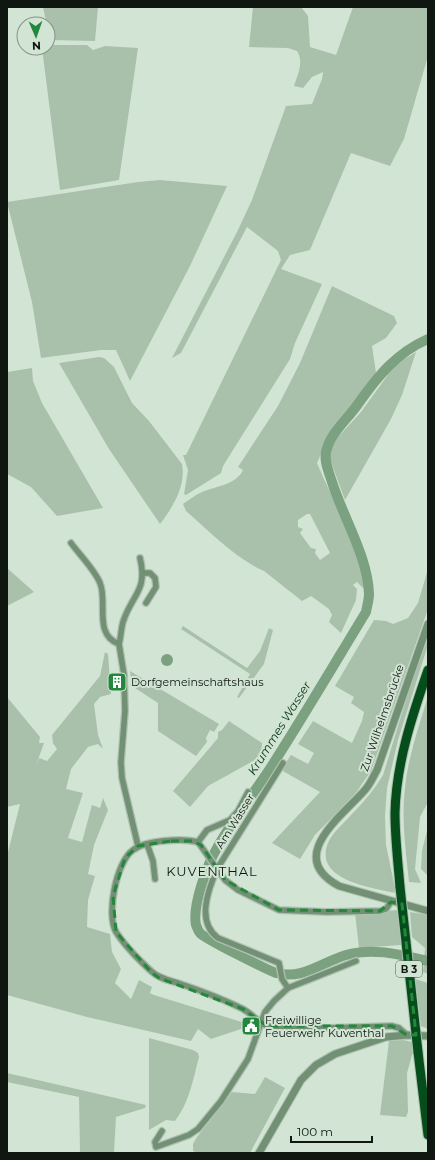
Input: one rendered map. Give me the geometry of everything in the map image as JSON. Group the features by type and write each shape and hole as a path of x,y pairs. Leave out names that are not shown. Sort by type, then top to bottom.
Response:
{"main road":[{"name":"B 3","path":"428,670 403,752 398,781 395,830 428,1135"}],"street":[{"path":"71,543 100,583 104,628 110,638 119,644"},
{"path":"138,846 122,778 121,762 125,711 124,675 119,644 123,622 132,601 142,585 143,573 140,558"},
{"path":"143,573 150,573 155,578 156,587 146,603"},
{"name":"Zur Wilhelmsbrücke","path":"428,624 377,770 364,790 327,830 316,848 316,859 320,869 333,883 391,902 428,910"},
{"name":"Am Wasser","path":"283,763 217,869 210,884 205,905 210,930 218,938 280,963 282,979 288,988"},
{"path":"198,842 207,830 230,820 238,811 248,792"},
{"path":"198,842 171,841 138,846 125,858 113,896 113,921 116,932 132,951 159,978 185,986 243,1009 260,1023 267,1026 328,1028 392,1026 399,1028 407,1034"},
{"path":"198,842 225,880 238,890 272,907 286,911 380,911 386,909 391,902"},
{"path":"147,844 153,861 155,879"},
{"path":"402,904 416,1035"},
{"path":"162,1131 155,1142 156,1147 190,1135 198,1129 221,1101 248,1059 260,1023 269,1006 288,988 356,961"},
{"path":"259,1153 301,1080 308,1071 326,1058 381,1038 407,1034 428,1036"}],"highlighted area":[{"path":"171,841 192,841 201,845 225,880 279,910 380,911 391,902 402,904 416,1035 407,1035 392,1026 267,1026 243,1009 159,978 151,972 116,932 113,896 125,858 138,846"}],"shaded area":[{"path":"43,7 98,7 95,41 56,40 56,16 45,16"},
{"path":"253,7 301,7 308,16 310,47 336,55 353,7 428,7 428,56 404,139 390,166 351,153 310,250 290,255 281,269 322,284 295,343 290,359 223,466 221,473 186,495 184,494 188,470 183,455 186,455 281,260 278,251 247,227 181,353 172,358 252,200 286,106 312,104 322,79 323,72 312,77 303,88 294,86 299,73 300,64 297,51 288,48 249,47"},
{"path":"56,45 87,45 93,50 105,46 138,48 119,180 60,190 43,56 56,56"},
{"path":"160,180 227,186 190,266 130,381 116,350 101,350 41,358 32,302 7,202"},
{"path":"332,286 394,316 397,323 386,338 372,346 376,373 330,433 317,463 353,544 363,576 364,589 357,582 353,585 357,589 356,600 341,633 329,622 332,615 329,609 311,596 302,601 264,571 233,552 186,511 183,504 199,493 231,482 240,475 243,470 238,467 278,406 300,363","holes":["307,514 310,514 330,553 320,560 315,553 316,549 311,548 300,533 303,529 298,527 298,520"]},
{"path":"416,352 402,395 391,419 345,500 329,453 338,437 361,412 395,365"},
{"path":"99,357 104,358 114,367 132,403 149,421 182,464 183,472 180,488 174,503 160,524 109,449 59,363"},
{"path":"32,368 33,381 42,403 103,508 57,516 31,487 7,474 7,372"},
{"path":"7,568 34,592 7,606"},
{"path":"428,569 428,609 371,771 355,794 315,835 300,859 272,843 320,792 281,770 291,755 308,764 314,753 298,744 313,721 352,743 362,721 364,712 351,703 354,697 335,686 374,620 386,621 393,624 408,618 418,603"},
{"path":"183,626 247,668 260,651 269,628 273,630 264,664 239,698 237,697 250,674 181,629"},
{"path":"428,639 428,645 398,740 387,788 385,816 386,845 396,893 360,885 347,880 337,874 329,866 326,856 328,843 332,836 364,801 383,775 413,677"},
{"path":"105,652 108,654 111,694 100,697 94,704 98,735 103,749 98,744 88,747 71,769 66,789 83,793 68,838 82,842 92,805 100,808 103,798 108,810 94,845 88,874 95,876 88,900 87,927 110,934 112,952 121,969 115,983 131,999 139,980 152,987 150,993 154,995 245,1023 244,1028 211,1039 198,1029 191,1041 87,1017 7,995 7,856 20,804 7,807 7,697 40,737 39,743 44,743 35,768 39,758 47,761 57,749 53,743 52,735 100,676"},
{"path":"165,654 169,654 173,660 169,666 165,666 161,662 161,658"},
{"path":"130,671 219,724 214,732 210,730 206,738 207,742 196,756 158,731 158,703 132,686"},
{"path":"428,696 428,802 420,817 415,869 421,883 409,882 404,835 404,800 406,776 411,753"},
{"path":"229,721 262,743 261,753 255,760 208,786 190,807 173,791 218,738 218,732 222,730"},
{"path":"428,826 428,876 421,869 422,851"},
{"path":"398,910 401,945 359,948 355,913"},
{"path":"410,912 428,915 428,974 423,972 425,948 412,937"},
{"path":"415,979 428,983 428,1029 421,1026"},
{"path":"149,1038 193,1050 198,1053 199,1057 190,1091 180,1114 175,1121 166,1120 149,1130"},
{"path":"403,1040 412,1042 413,1052 407,1073 408,1112 406,1117 380,1115 389,1041"},
{"path":"7,1073 146,1105 145,1108 116,1117 114,1153 80,1153 79,1097 7,1082"},
{"path":"265,1077 285,1088 250,1153 198,1153 193,1151 193,1144 197,1137 232,1092 255,1094"}],"waterway":[{"name":"Krummes Wasser","path":"428,339 406,351 380,375 354,410 339,427 328,445 326,452 327,467 360,552 368,580 369,596 366,612 285,745 217,848 201,886 195,917 198,930 204,936 261,966 276,973 286,975 304,972 337,958 356,953 387,953 428,961"}],"place":[{"name":"Dorfgemeinschaftshaus","path":"117,682"},
{"name":"Freiwillige Feuerwehr Kuventhal","path":"251,1026"}],"district":[{"name":"KUVENTHAL","path":"212,871"}]}
